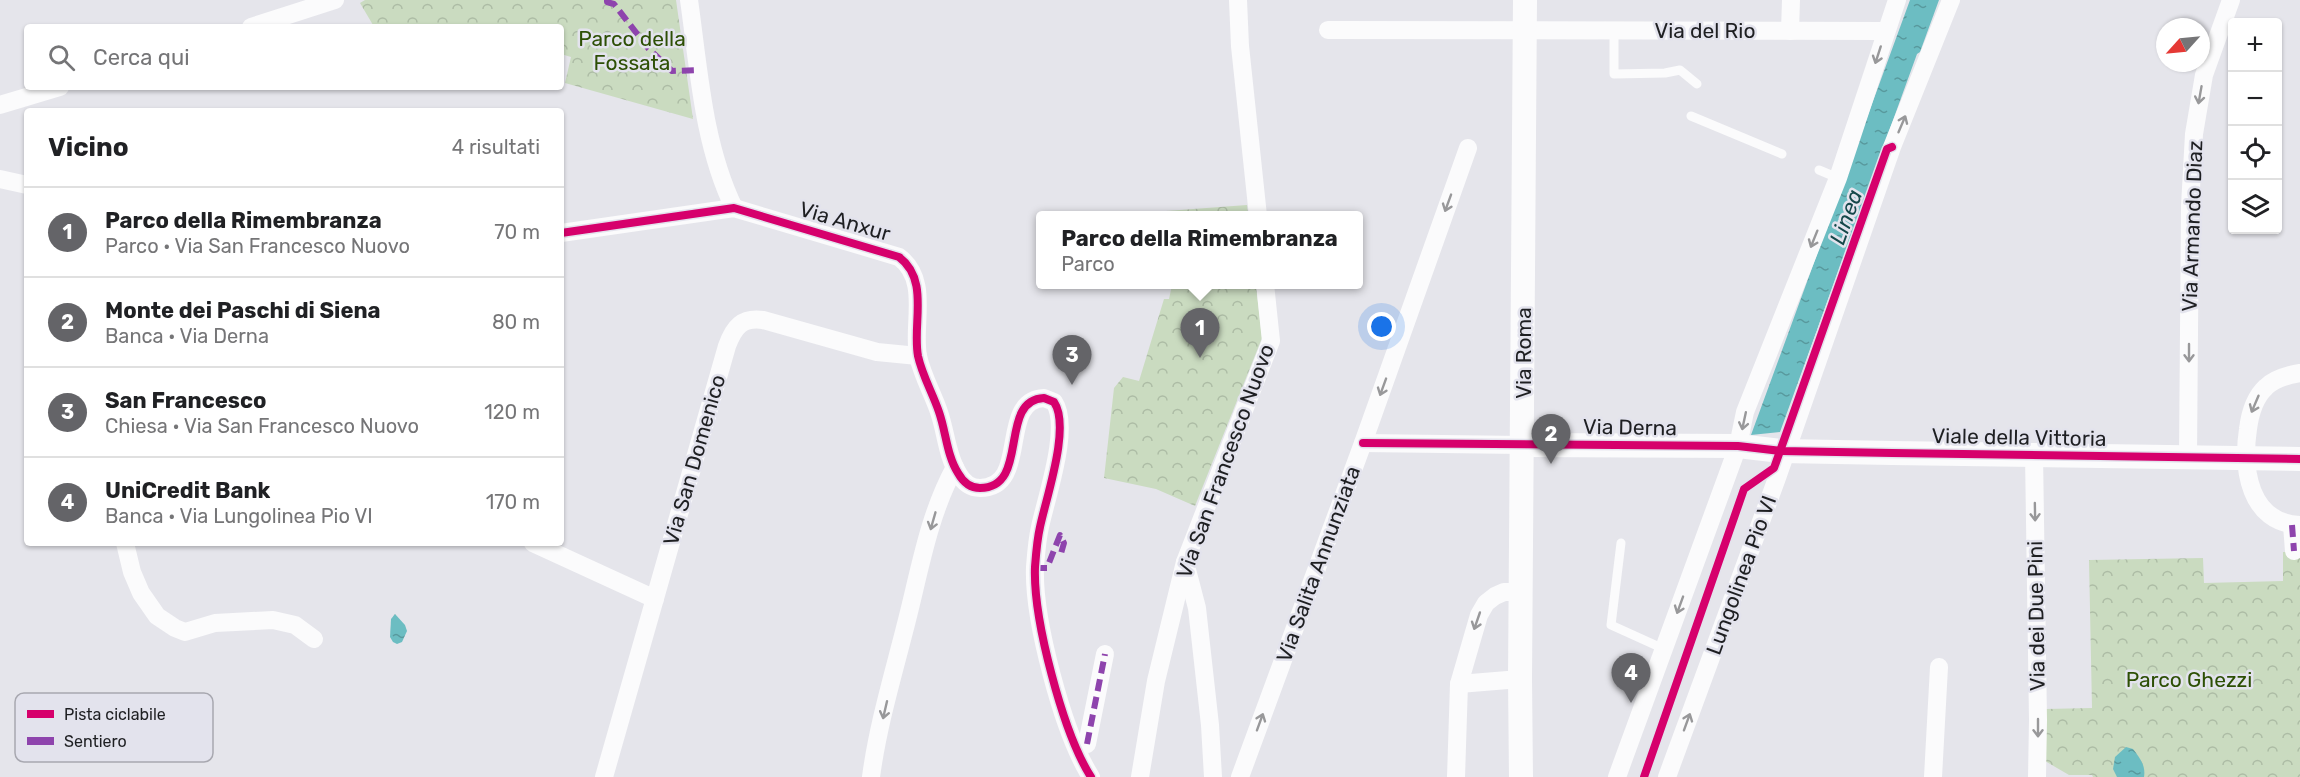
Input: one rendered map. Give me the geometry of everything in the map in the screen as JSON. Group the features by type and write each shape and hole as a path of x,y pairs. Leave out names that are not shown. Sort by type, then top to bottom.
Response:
{"main road":[{"name":"Via Roma","path":"1521,777 1525,0"},
{"name":"Via Derna","path":"1522,445 1738,446"},
{"name":"Viale della Vittoria","path":"1738,446 1787,451 2300,459"}],"street":[{"path":"260,24 335,0"},
{"path":"689,0 714,154 734,208"},
{"path":"1238,0 1241,63 1257,211"},
{"path":"1790,31 1791,0"},
{"path":"1617,777 1738,446 1745,412 1838,178 1897,0"},
{"name":"Lungolinea Pio VI","path":"1667,777 1787,451 1892,147 1951,0"},
{"name":"Via Armando Diaz","path":"2188,457 2189,261 2194,134 2203,81 2231,0"},
{"name":"Via del Rio","path":"1328,30 1886,31"},
{"path":"0,105 50,90"},
{"name":"Via Salita Annunziata","path":"1240,777 1363,443 1468,148"},
{"path":"0,179 24,184"},
{"name":"Via Anxur","path":"564,233 734,208 894,254 905,261 916,281 918,356 939,413 955,467"},
{"name":"Via San Francesco Nuovo","path":"1140,777 1156,681 1185,562 1271,341 1265,289"},
{"name":"Via San Domenico","path":"604,777 727,346 739,324 750,319 764,320 864,350 918,356"},
{"path":"2294,551 2296,525 2273,517 2256,500 2250,486 2245,458 2248,424 2258,396 2276,380 2300,373"},
{"path":"955,467 962,479 971,487 982,488 995,484 1003,477 1009,463 1023,407 1032,400 1044,398 1050,399 1057,406 1060,422 1059,438 1037,541 1036,588 1048,659 1059,697 1082,761 1091,777"},
{"path":"1363,443 1522,445"},
{"name":"Via dei Due Pini","path":"2034,454 2037,777"},
{"path":"871,777 890,689 932,523 943,490 955,467"},
{"path":"127,546 132,572 141,593 158,616 175,628 185,632 214,624 273,620 295,625 314,639"},
{"path":"540,546 655,599"},
{"path":"1185,562 1197,608 1210,725 1213,777"},
{"path":"1456,777 1459,684 1464,662 1483,608 1491,599 1500,594 1521,592"},
{"path":"1087,744 1105,654"},
{"path":"1933,777 1939,668"},
{"path":"1459,684 1520,680"}],"lane":[{"path":"1614,30 1614,74 1665,74 1680,70 1697,84"},
{"path":"1691,116 1782,154"},
{"path":"1819,170 1838,178"},
{"path":"1621,543 1611,625 1664,649"}],"green space":[{"name":"Parco della Fossata","path":"365,0 676,0 693,119 565,83 571,57 564,55 564,24 372,24 360,3"},
{"path":"1247,205 1248,211 1166,211"},
{"path":"1171,289 1256,289 1262,338 1195,506 1156,489 1104,478 1114,388 1123,377 1139,381 1164,299 1169,299"},
{"name":"Parco Ghezzi","path":"2300,551 2300,777 2093,777 2092,775 2069,775 2045,761 2045,709 2092,708 2089,560 2203,558 2204,583 2283,581 2283,552"}],"water":[{"name":"Linea","path":"1910,0 1939,0 1920,52 1917,54 1780,432 1751,435"},
{"path":"395,614 405,625 407,631 402,642 397,644 390,637 391,619"},
{"path":"2126,747 2133,749 2140,759 2144,777 2117,777 2113,769 2115,757"}],"marked path":[{"path":"607,0 614,4 648,48 672,71 699,70"},
{"path":"2292,525 2294,551"},
{"path":"1035,568 1047,568 1060,535 1064,543 1060,557"},
{"path":"1087,744 1105,654"}],"cycle path":[{"path":"1644,777 1744,489 1774,468 1887,149 1892,147"},
{"path":"564,233 734,208 899,257 908,267 917,290 917,344 920,363 939,412 954,466 962,479 973,487 980,488 995,484 1005,474 1021,413 1030,402 1044,398 1054,402 1059,413 1059,445 1038,537 1035,567 1036,589 1044,645 1060,705 1080,757 1091,777"},
{"path":"1363,443 1738,446 1781,451 2300,459"}],"place":[{"name":"Parco della Rimembranza","path":"1200,358"},
{"name":"San Francesco","path":"1072,385"},
{"name":"Monte dei Paschi di Siena","path":"1551,464"},
{"name":"UniCredit Bank","path":"1631,703"}]}
